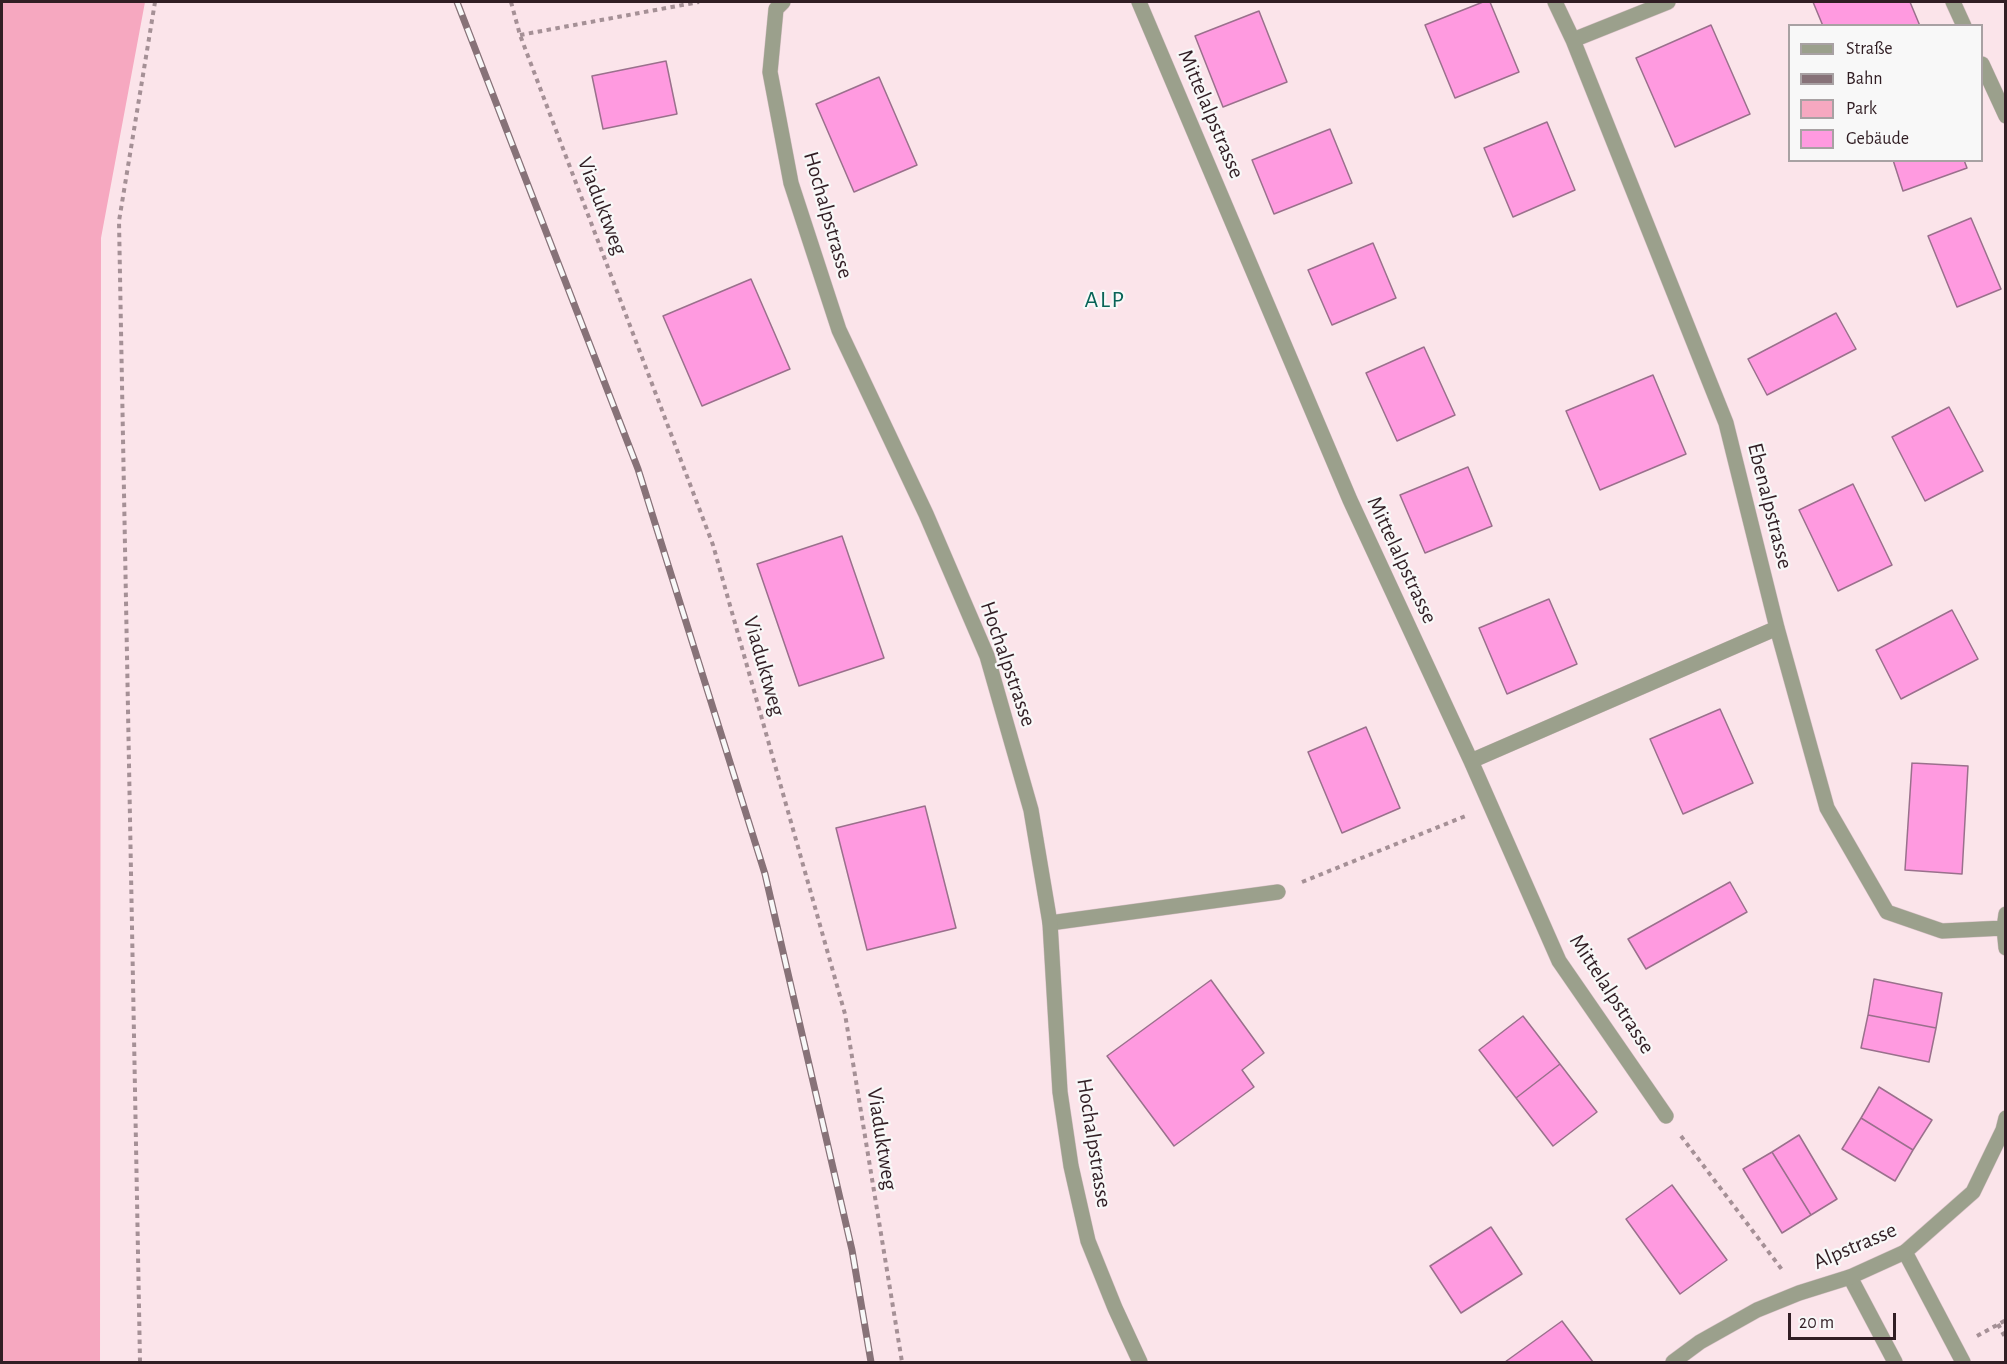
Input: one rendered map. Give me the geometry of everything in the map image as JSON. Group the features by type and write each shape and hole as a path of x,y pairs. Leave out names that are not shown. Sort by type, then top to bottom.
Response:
{"street":[{"name":"Hochalpstrasse","path":"783,2 776,9 770,72 791,183 839,330 926,514 987,656 1031,810 1050,923 1060,1092 1071,1166 1088,1241 1140,1362"},
{"name":"Mittelalpstrasse","path":"1139,2 1350,500 1471,761 1559,961 1666,1116"},
{"name":"Ebenalpstrasse","path":"1555,2 1573,40 1726,423 1777,628 1827,808 1887,912 1942,931 2005,921"},
{"path":"1573,40 1668,2"},
{"path":"1953,2 1963,24"},
{"path":"1983,65 2006,116"},
{"path":"1471,761 1777,628"},
{"path":"1050,923 1278,892"},
{"path":"2005,921 2006,948"},
{"name":"Alpstrasse","path":"1673,1362 1728,1325 1799,1293 1850,1277 1905,1252 1973,1192 2003,1130 2006,1118"},
{"path":"1905,1252 1963,1362"},
{"path":"1850,1277 1895,1362"}],"path":[{"path":"140,1362 119,221 155,2"},
{"name":"Viaduktweg","path":"511,2 520,35 716,556 845,1014 902,1362"},
{"path":"520,35 699,2"},
{"path":"1278,892 1491,806"},
{"path":"1666,1116 1799,1293"},
{"path":"1998,1324 2006,1339"}],"green space":[{"path":"2,2 145,2 101,238 100,1362 2,1362"}],"building":[{"path":"1483,2 1490,2 1519,72 1455,98 1425,25"},
{"path":"1813,2 1910,2 1919,24 1822,24"},
{"path":"1259,11 1287,82 1223,107 1195,36"},
{"path":"1711,25 1750,114 1675,147 1636,58"},
{"path":"666,61 677,114 603,129 592,76"},
{"path":"879,77 917,165 854,192 816,104"},
{"path":"1547,122 1575,190 1513,217 1484,148"},
{"path":"1330,129 1352,183 1274,214 1252,160"},
{"path":"1894,162 1965,162 1967,168 1903,191"},
{"path":"1971,218 2001,289 1957,307 1928,236"},
{"path":"1373,243 1396,298 1332,325 1308,270"},
{"path":"751,279 790,369 702,406 663,316"},
{"path":"1836,313 1856,349 1767,395 1748,359"},
{"path":"1424,347 1455,415 1397,441 1366,373"},
{"path":"1653,375 1686,454 1600,490 1566,411"},
{"path":"1949,407 1983,471 1925,501 1892,437"},
{"path":"1468,467 1492,526 1425,553 1400,495"},
{"path":"1853,484 1892,565 1838,591 1799,510"},
{"path":"842,536 884,658 799,686 757,564"},
{"path":"1549,599 1577,664 1507,694 1479,628"},
{"path":"1952,610 1978,659 1901,699 1876,650"},
{"path":"1720,709 1753,783 1683,814 1650,739"},
{"path":"1366,727 1400,808 1342,833 1308,752"},
{"path":"1912,763 1968,766 1962,874 1905,870"},
{"path":"925,806 956,928 867,950 836,828"},
{"path":"1730,882 1747,912 1646,969 1628,939"},
{"path":"1874,979 1942,993 1936,1028 1868,1015"},
{"path":"1211,980 1264,1053 1242,1070 1254,1087 1174,1146 1107,1056"},
{"path":"1868,1015 1936,1028 1929,1062 1861,1048"},
{"path":"1523,1016 1560,1064 1516,1098 1479,1050"},
{"path":"1560,1064 1597,1112 1553,1146 1516,1098"},
{"path":"1879,1087 1932,1120 1913,1150 1861,1118"},
{"path":"1861,1118 1913,1150 1895,1181 1842,1149"},
{"path":"1799,1135 1837,1199 1811,1215 1772,1152"},
{"path":"1772,1152 1811,1215 1782,1233 1743,1169"},
{"path":"1672,1185 1727,1260 1680,1294 1626,1219"},
{"path":"1491,1227 1522,1274 1461,1313 1430,1266"},
{"path":"1562,1321 1593,1362 1505,1362"}],"railway":[{"path":"457,2 638,469 765,874 852,1250 871,1362"}],"district":[{"name":"ALP","path":"1105,300"}]}
